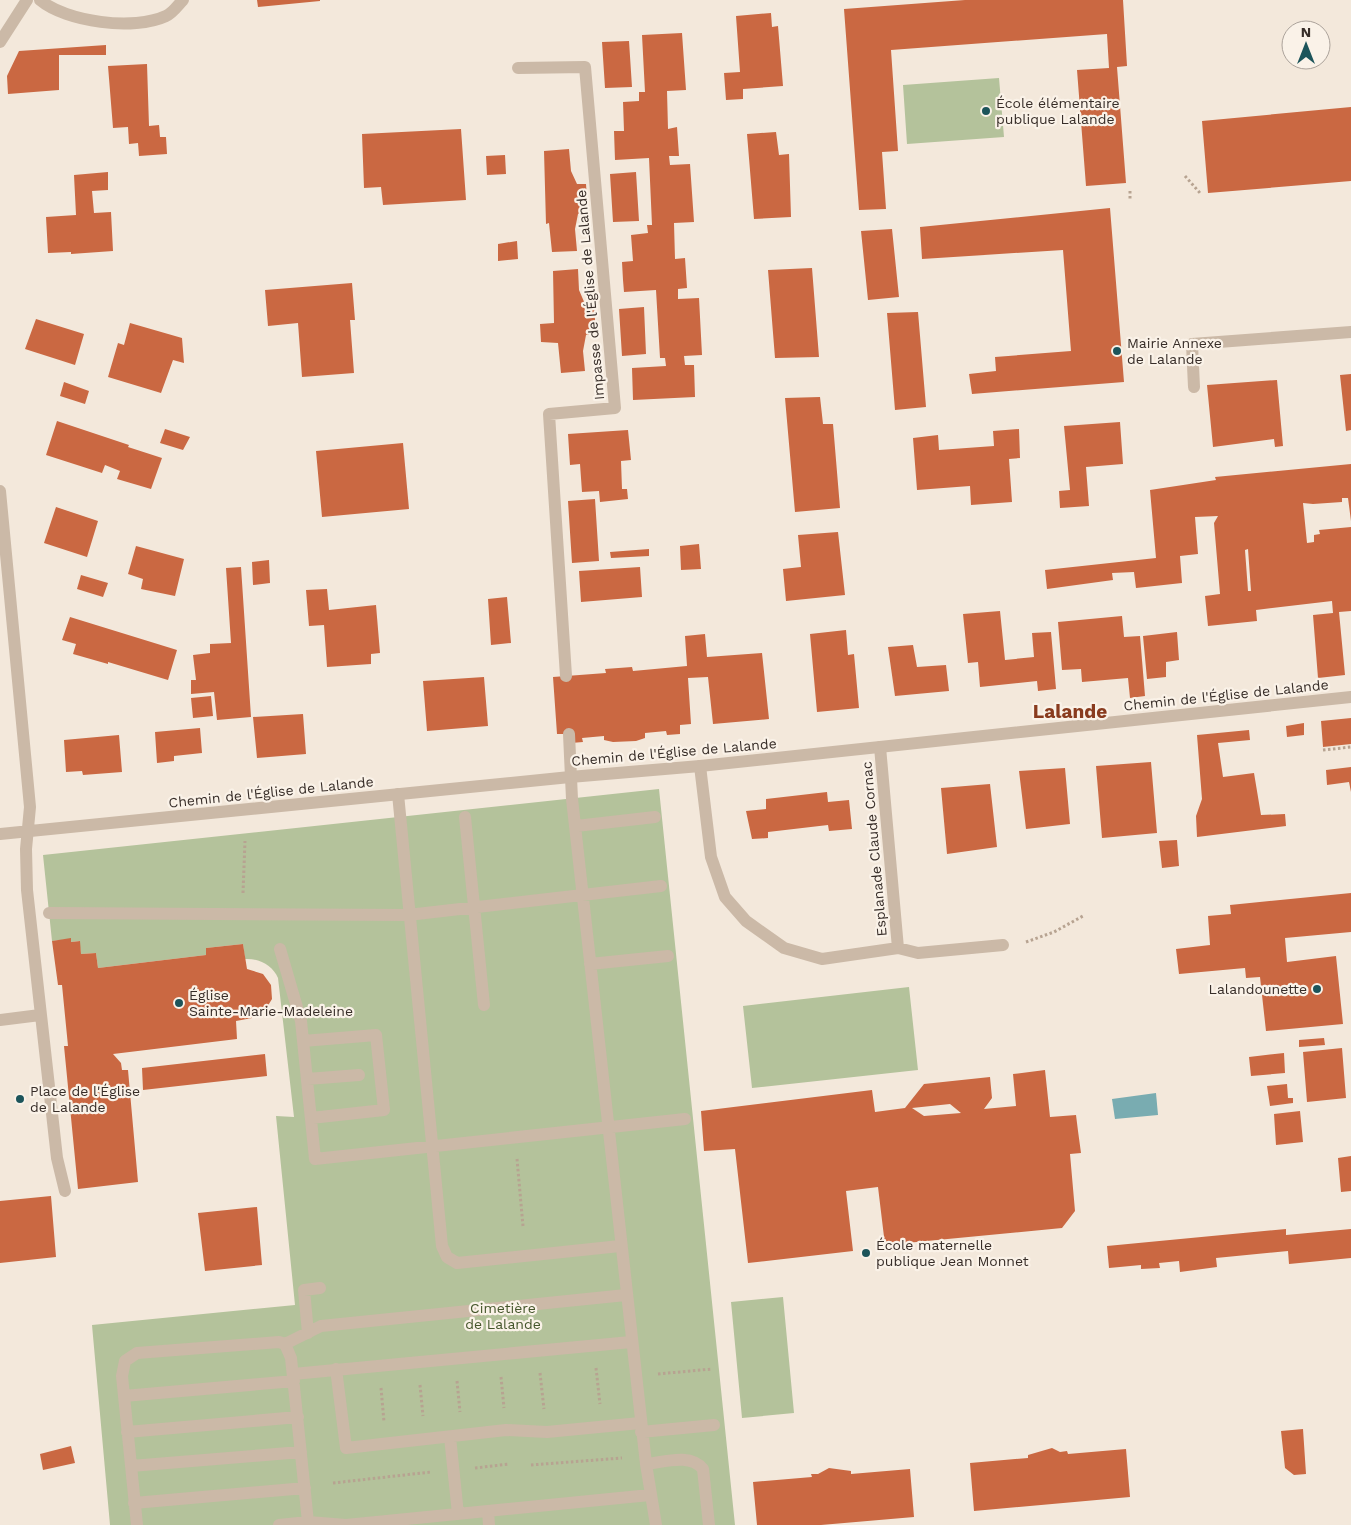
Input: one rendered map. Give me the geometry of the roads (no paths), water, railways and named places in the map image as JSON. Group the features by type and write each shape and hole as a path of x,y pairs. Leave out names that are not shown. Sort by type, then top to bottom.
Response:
{"street":[{"path":"0,42 27,0"},
{"path":"40,0 48,7 107,24 136,24 168,16 183,0"},
{"name":"Impasse de l'Église de Lalande","path":"518,68 585,67 615,408 549,414 566,676"},
{"path":"1194,387 1192,344 1351,332"},
{"path":"0,491 30,807 27,890 57,1158 65,1191"},
{"name":"Chemin de l'Église de Lalande","path":"0,834 570,777 700,766 1351,698"},
{"path":"569,734 570,777 584,895 607,1129 641,1427 650,1495 655,1508 656,1525"},
{"name":"Esplanade Claude Cornac","path":"880,747 898,948"},
{"name":"Esplanade Claude Cornac","path":"700,766 711,857 725,897 746,920 784,948 822,958 898,948 918,953 1003,945"},
{"path":"398,794 431,1146 442,1246 447,1257 457,1262 620,1246"},
{"path":"465,817 484,1005"},
{"path":"576,826 655,817"},
{"path":"49,912 408,915 661,886"},
{"path":"280,949 301,1021 315,1159 607,1129 685,1119"},
{"path":"590,964 668,956"},
{"path":"0,1020 40,1015"},
{"path":"303,1042 376,1034 384,1110 311,1118"},
{"path":"307,1080 358,1075"},
{"path":"308,1333 304,1290 320,1288"},
{"path":"137,1525 127,1432 123,1368 125,1361 137,1354 270,1342 285,1344 321,1326 626,1295"},
{"path":"124,1396 294,1378 336,1369 631,1342"},
{"path":"285,1344 289,1350 294,1378 308,1522"},
{"path":"336,1369 346,1448 506,1430 547,1432 603,1426 714,1425"},
{"path":"127,1432 298,1417"},
{"path":"456,1436 453,1470 458,1514"},
{"path":"131,1466 301,1452"},
{"path":"646,1460 690,1459 698,1462 703,1468 709,1525"},
{"path":"134,1503 304,1488"},
{"path":"279,1525 308,1522 346,1525 650,1495"},
{"path":"488,1511 489,1525"}],"water":[{"path":"1156,1093 1158,1115 1115,1119 1112,1099"}],"place":[{"name":"École élémentaire publique Lalande","path":"986,111"},
{"name":"Mairie Annexe de Lalande","path":"1117,351"},
{"name":"Lalandounette","path":"1317,989"},
{"name":"Église Sainte-Marie-Madeleine","path":"179,1003"},
{"name":"Place de l'Église de Lalande","path":"20,1099"},
{"name":"École maternelle publique Jean Monnet","path":"866,1253"}],"district":[{"name":"Lalande","path":"1070,711"}],"park label":[{"name":"Cimetière de Lalande","path":"503,1316"}]}
